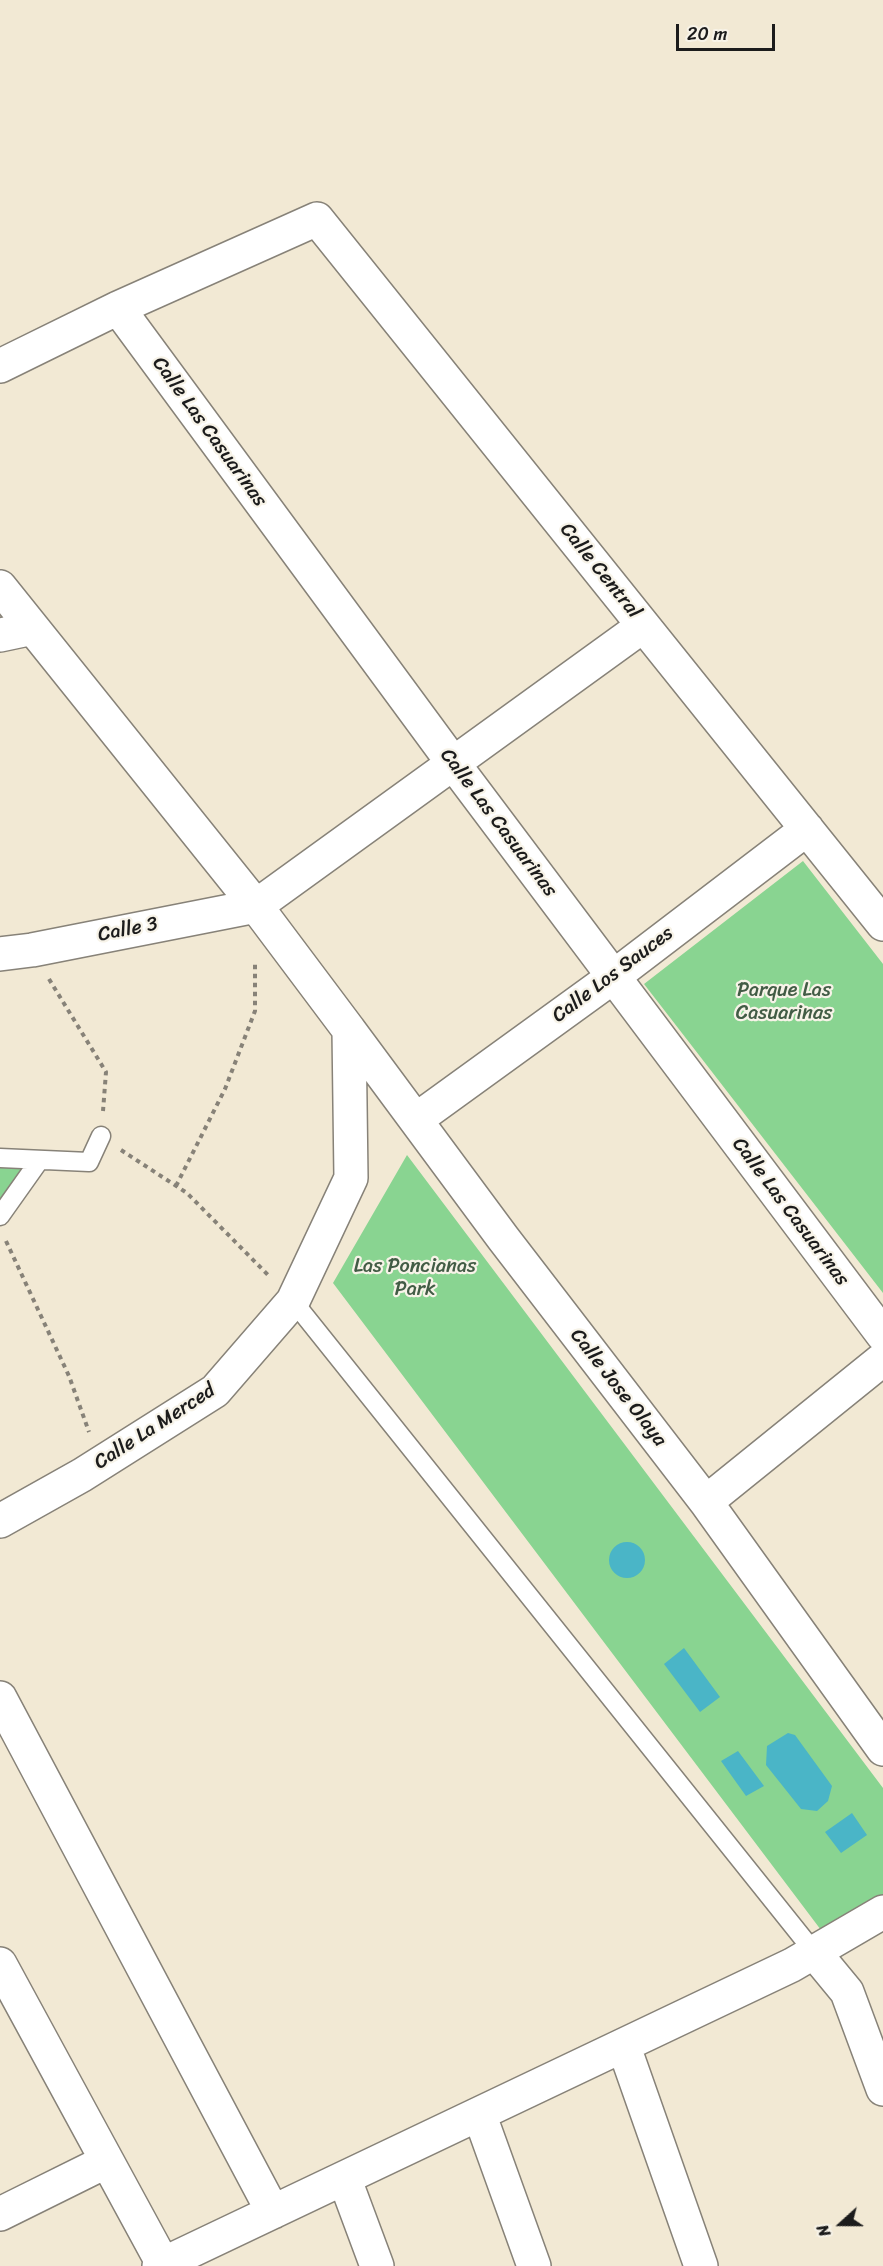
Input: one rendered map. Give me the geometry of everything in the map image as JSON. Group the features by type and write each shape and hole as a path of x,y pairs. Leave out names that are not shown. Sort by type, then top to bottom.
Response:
{"street":[{"name":"Calle Central","path":"118,308 317,219 883,924"},
{"path":"0,366 118,308"},
{"name":"Calle Las Casuarinas","path":"118,308 453,763 883,1335"},
{"name":"Calle Jose Olaya","path":"0,587 256,906 417,1119 503,1238 706,1502 883,1749"},
{"path":"256,906 644,626"},
{"path":"0,635 33,628"},
{"name":"Calle Los Sauces","path":"417,1119 613,977 807,829"},
{"name":"Calle 3","path":"0,954 32,950 256,906"},
{"name":"Calle La Merced","path":"0,1521 100,1463 215,1391 293,1301 351,1178 350,1030"},
{"path":"706,1502 883,1359"},
{"path":"0,1698 273,2212"},
{"path":"0,1964 11,2008 107,2162 161,2265 624,2047 814,1952 883,1912"},
{"path":"814,1952 847,1992 883,2089"},
{"path":"624,2047 701,2266"},
{"path":"480,2116 534,2266"},
{"path":"0,2214 107,2162"},
{"path":"345,2180 377,2266"}],"lane":[{"path":"0,1158 89,1162 101,1136"},
{"path":"0,1216 39,1161"},
{"path":"293,1301 814,1952"}],"path":[{"path":"176,1186 225,1089 255,1011 256,906"},
{"path":"32,950 106,1072 101,1136 187,1193 293,1301"},
{"path":"5,1237 69,1376 100,1463"}],"green space":[{"name":"Parque Las Casuarinas","path":"803,861 883,964 883,1293 644,984"},
{"name":"Las Poncianas Park","path":"407,1155 883,1788 883,1898 824,1934 333,1283"},
{"path":"0,1158 39,1161 0,1216"}],"water":[{"path":"627,1542 640,1547 645,1560 640,1573 627,1578 614,1573 609,1560 614,1547"},
{"path":"684,1648 720,1697 700,1712 664,1664"},
{"path":"788,1733 795,1735 832,1786 828,1801 817,1811 801,1809 766,1765 767,1746"},
{"path":"738,1751 764,1786 746,1796 721,1761"},
{"path":"852,1813 867,1835 841,1853 825,1832"}]}
